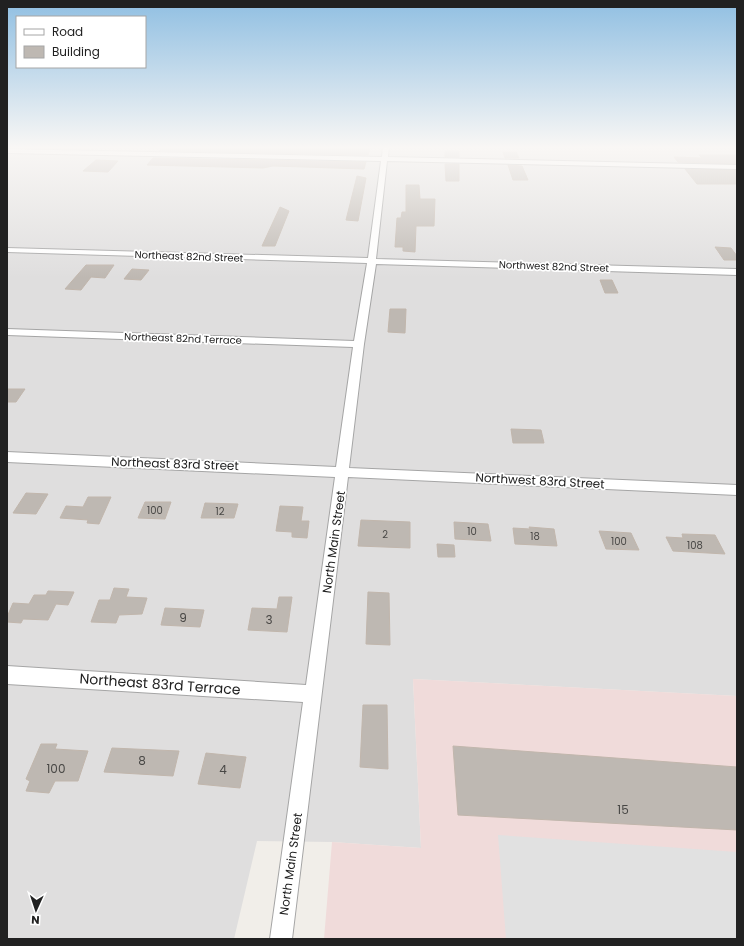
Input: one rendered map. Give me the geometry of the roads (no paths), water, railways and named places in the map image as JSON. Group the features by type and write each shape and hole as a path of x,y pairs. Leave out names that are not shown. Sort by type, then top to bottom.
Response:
{"street":[{"name":"North Main Street","path":"281,939 380,190"},
{"name":"Northeast 82nd Street","path":"7,250 372,261"},
{"name":"Northwest 82nd Street","path":"372,261 737,272"},
{"name":"Northeast 82nd Terrace","path":"7,332 359,344"},
{"name":"Northeast 83rd Street","path":"7,457 344,472"},
{"name":"Northwest 83rd Street","path":"344,472 737,490"},
{"name":"Northeast 83rd Terrace","path":"7,675 313,694"}]}
